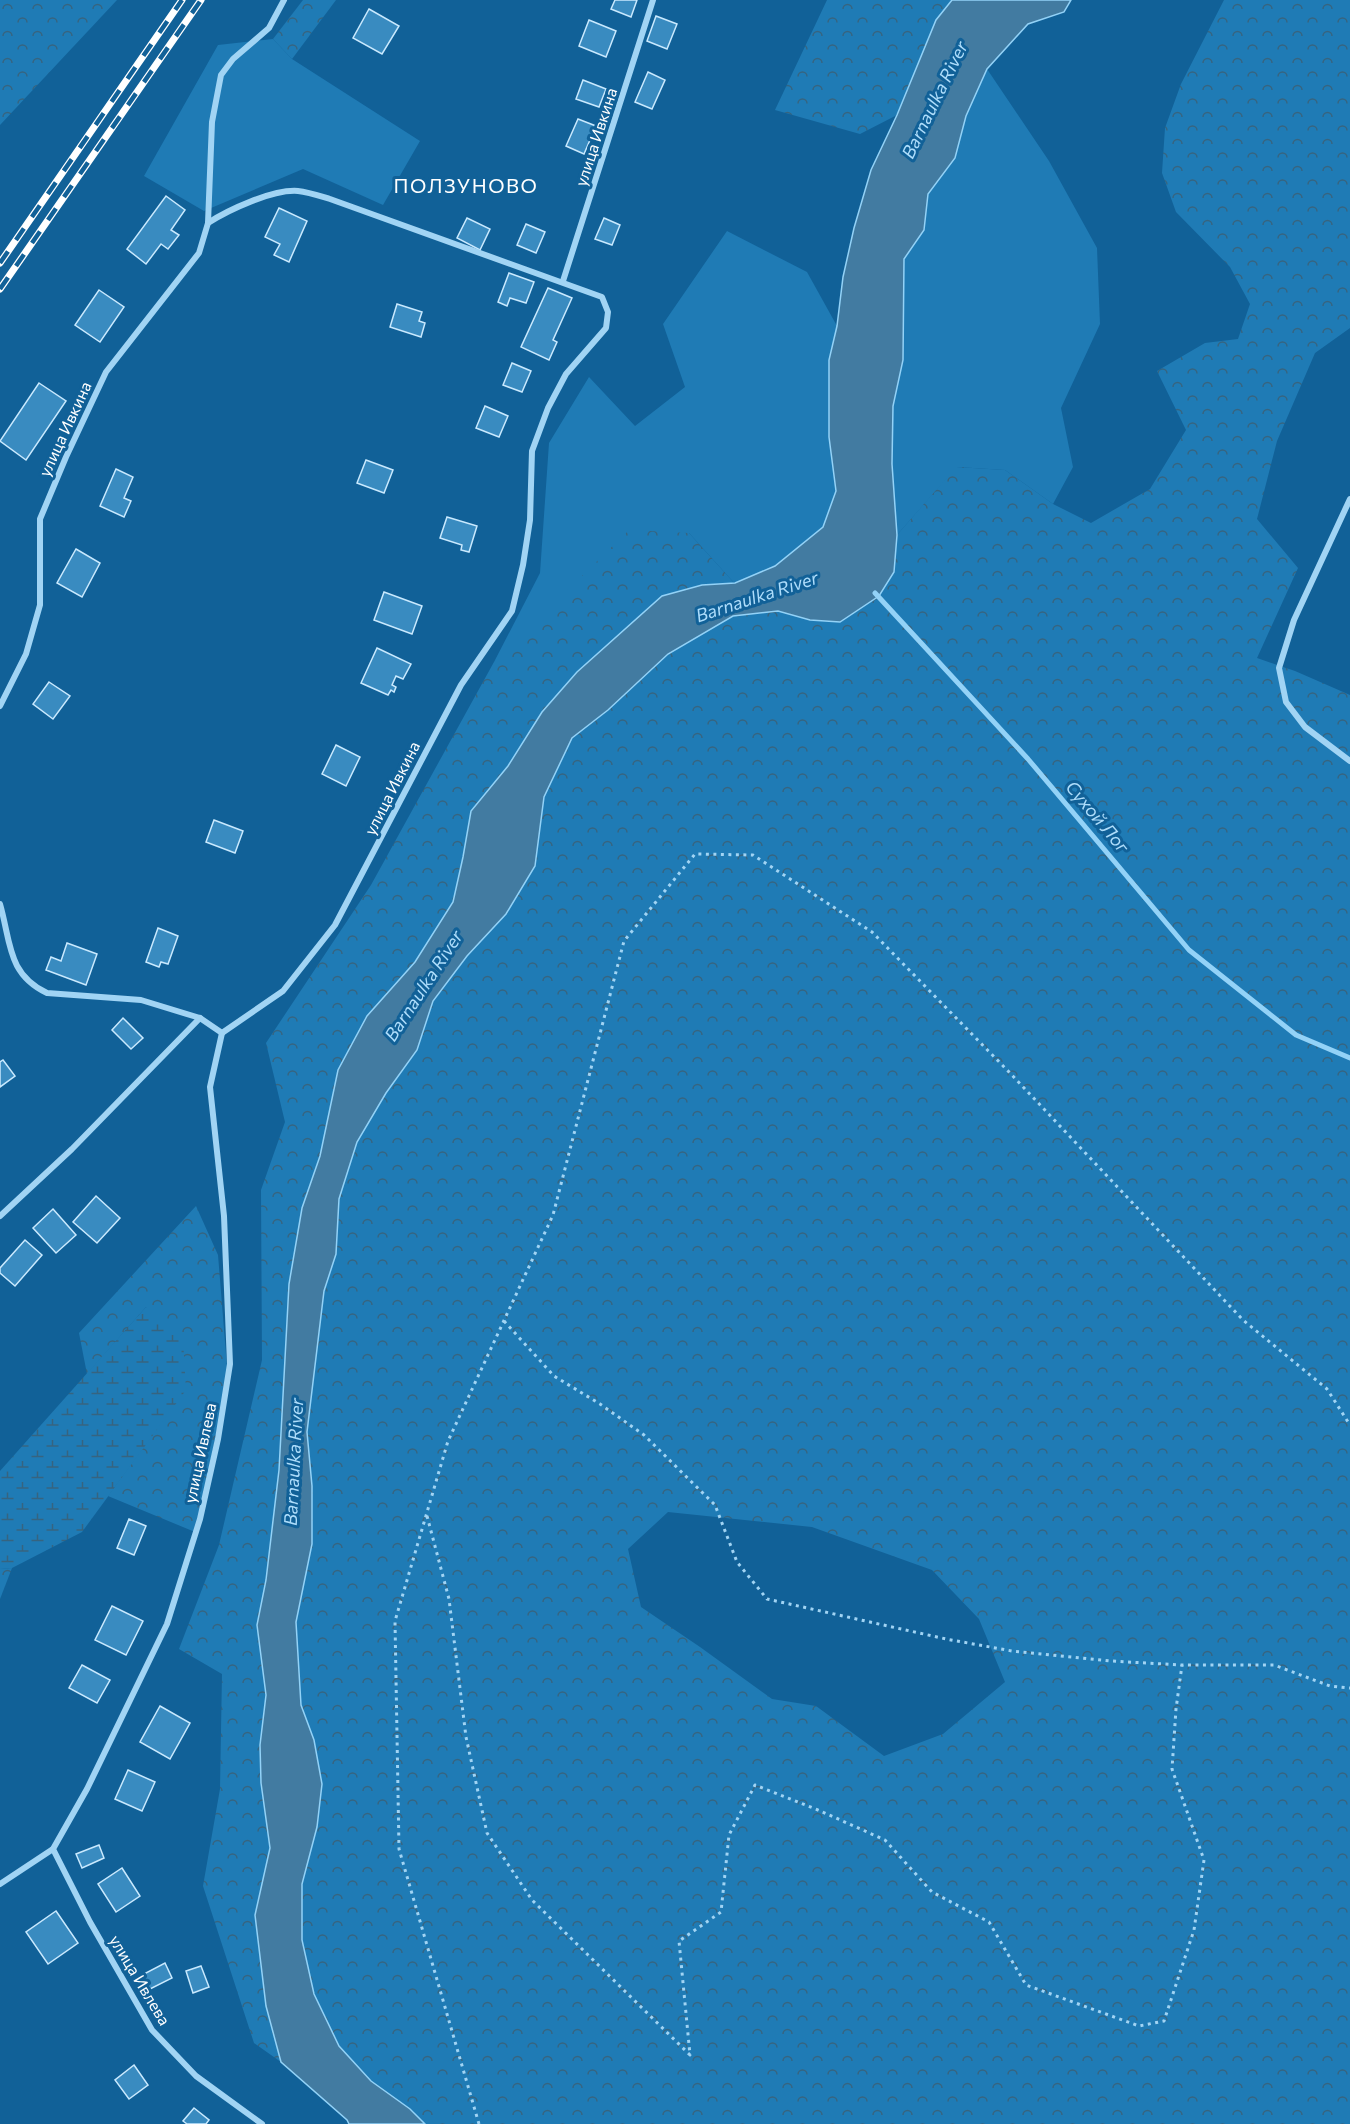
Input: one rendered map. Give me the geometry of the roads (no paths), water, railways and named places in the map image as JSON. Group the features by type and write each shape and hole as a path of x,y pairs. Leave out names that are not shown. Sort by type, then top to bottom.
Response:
{"street":[{"name":"улица Ивкина","path":"0,706 26,654 40,605 40,519 106,372 199,253 208,223 212,122 221,75 233,59 269,28 284,0"},
{"name":"улица Ивкина","path":"563,281 653,0"},
{"name":"улица Ивкина","path":"208,223 244,204 268,196 296,191 330,199 563,281 602,297 608,312 606,328 566,374 548,408 532,451 530,520 523,565 512,611 461,685 335,925 283,992 222,1033"},
{"path":"1350,499 1294,620 1279,668 1286,702 1305,727 1350,761"},
{"path":"0,904 12,955 21,975 34,987 47,993 141,1000 200,1018 222,1033"},
{"path":"0,1216 72,1149 200,1018"},
{"name":"улица Ивлева","path":"0,1884 52,1849 87,1789 167,1624 200,1518 218,1439 230,1364 224,1216 210,1087 222,1033"},
{"name":"улица Ивлева","path":"52,1849 90,1922 152,2030 196,2076 262,2124"}],"water":[{"name":"Barnaulka River","path":"952,0 1071,0 1064,12 1028,24 987,69 966,116 955,158 928,194 924,230 904,259 903,360 893,406 892,464 897,535 894,572 879,596 840,622 810,620 778,611 733,616 668,654 608,710 572,738 544,797 535,866 506,914 467,956 433,1001 417,1050 386,1093 357,1142 339,1199 336,1254 324,1291 307,1432 312,1486 312,1544 296,1622 301,1705 314,1740 322,1784 317,1827 302,1884 302,1940 314,1994 339,2046 371,2081 410,2109 425,2124 349,2124 281,2062 266,2006 255,1915 270,1848 261,1783 260,1745 266,1695 257,1625 266,1580 279,1470 289,1284 302,1208 320,1156 338,1070 367,1016 415,962 453,902 471,811 508,766 542,712 577,672 662,596 702,585 735,583 775,566 823,527 836,491 829,437 829,360 854,228 871,170 897,115 936,20"}],"waterway":[{"name":"Сухой Лог","path":"875,593 1028,759 1189,950 1296,1035 1350,1058"}],"railway":[{"path":"0,263 182,0"},
{"path":"0,289 201,0"}],"district":[{"name":"ПОЛЗУНОВО","path":"466,186"}]}
